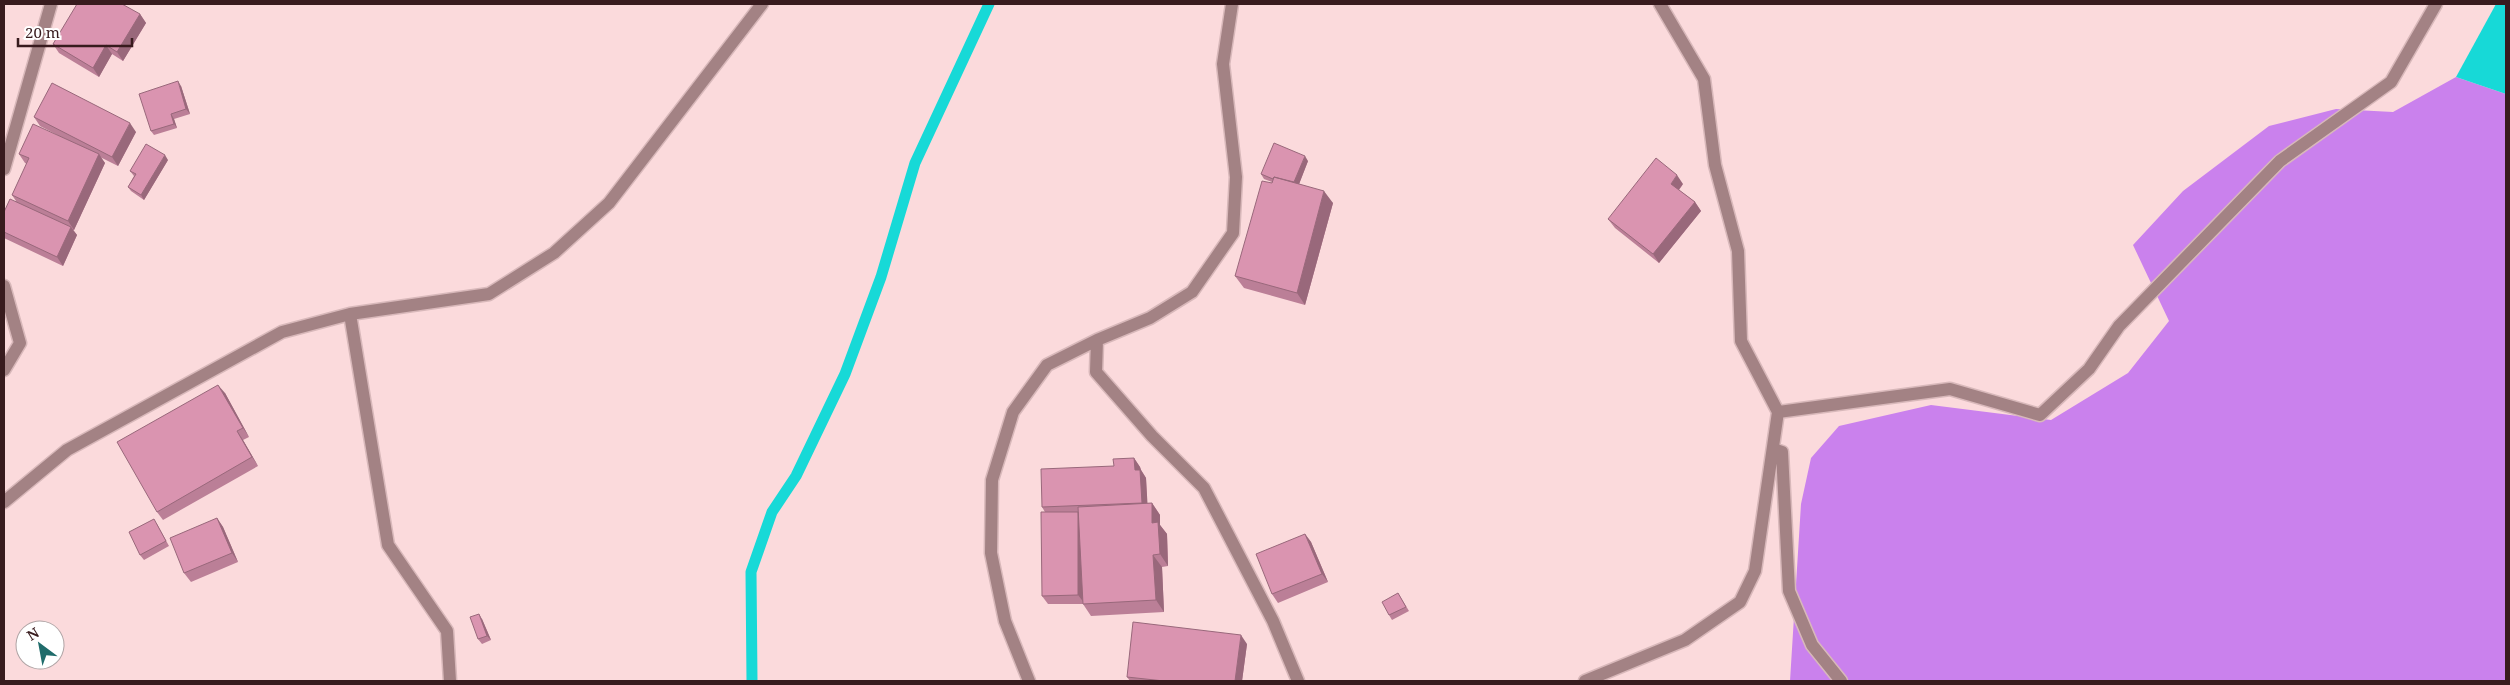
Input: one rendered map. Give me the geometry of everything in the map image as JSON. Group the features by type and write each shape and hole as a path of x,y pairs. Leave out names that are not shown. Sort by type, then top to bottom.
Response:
{"street":[{"path":"4,169 51,4"},
{"path":"4,502 67,450 282,332 350,314 489,294 554,253 609,203 762,4"},
{"path":"1029,681 1005,620 991,553 992,480 1013,412 1048,365 1097,340 1150,318 1192,292 1233,233 1236,177 1223,64 1232,4"},
{"path":"1585,681 1685,640 1740,602 1755,571 1778,412 1741,341 1738,251 1716,165 1704,79 1660,4"},
{"path":"1778,412 1950,389 2040,415 2089,369 2119,326 2280,161 2392,82 2436,4"},
{"path":"4,286 20,343 4,370"},
{"path":"350,314 388,545 447,631 450,681"},
{"path":"1097,340 1096,372 1152,436 1204,488 1273,620 1298,681"},
{"path":"1773,449 1782,452 1789,591 1812,644 1841,681"}],"shaded area":[{"path":"2456,77 2506,94 2506,681 1790,681 1801,504 1811,458 1839,426 1931,405 2051,420 2128,373 2169,321 2133,245 2183,191 2269,126 2336,109 2393,112"}],"water":[{"path":"2496,4 2506,4 2506,94 2456,77"}],"building":[{"path":"77,4 122,4 140,14 117,52 106,45 93,68 53,44"},
{"path":"178,81 186,109 171,114 174,124 151,131 139,94"},
{"path":"52,83 130,123 112,157 34,117"},
{"path":"33,124 99,154 68,221 12,195 29,158 19,154"},
{"path":"1274,143 1305,156 1294,182 1274,177 1273,179 1261,174"},
{"path":"146,144 165,155 141,195 128,187 136,174 130,171"},
{"path":"1656,158 1677,175 1671,184 1695,202 1653,254 1608,219"},
{"path":"1274,177 1324,191 1297,293 1235,276 1262,181 1272,183"},
{"path":"10,199 71,227 57,257 4,232 4,212"},
{"path":"218,385 243,428 237,431 252,457 157,512 117,442"},
{"path":"1134,458 1135,470 1140,470 1142,503 1042,507 1041,469 1114,466 1113,459"},
{"path":"1152,503 1152,523 1158,522 1160,554 1153,555 1156,600 1083,604 1078,507"},
{"path":"1041,512 1078,512 1078,595 1042,596"},
{"path":"217,518 232,553 184,573 170,538"},
{"path":"154,519 166,541 140,555 129,532"},
{"path":"1305,534 1322,574 1272,594 1256,554"},
{"path":"1398,593 1406,607 1389,615 1382,602"},
{"path":"479,614 487,636 478,639 470,617"},
{"path":"1133,622 1241,635 1235,681 1164,681 1127,677"}],"waterway":[{"path":"752,681 751,572 772,512 796,476 845,374 881,277 915,163 989,4"}]}
